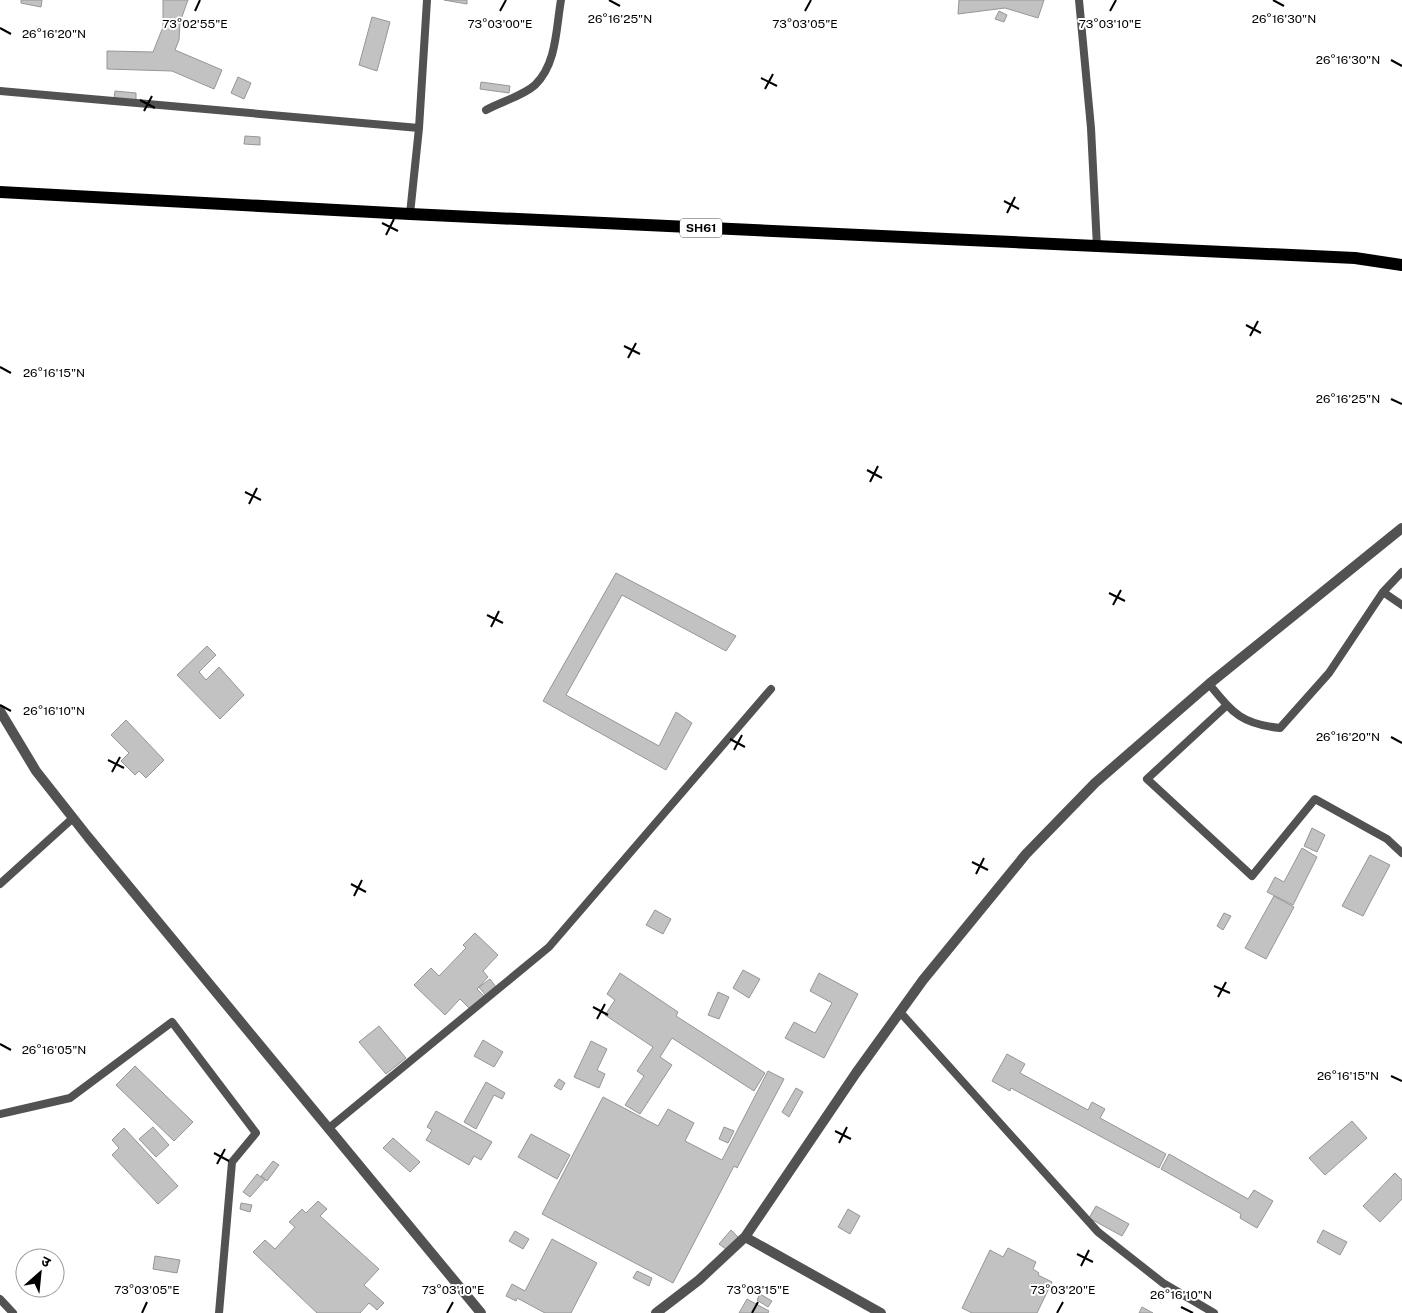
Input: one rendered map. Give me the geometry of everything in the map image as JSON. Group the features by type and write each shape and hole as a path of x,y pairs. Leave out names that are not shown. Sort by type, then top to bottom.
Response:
{"main road":[{"name":"SH61","path":"0,192 410,214 1355,258 1402,265"}],"street":[{"path":"656,1313 699,1280 745,1236 923,980 1026,854 1095,783 1209,684 1402,528"},
{"path":"0,711 36,771 73,818 481,1313"},
{"path":"745,1236 881,1313"}],"lane":[{"path":"410,214 419,128 427,0"},
{"path":"486,110 534,86 544,74 550,61 561,0"},
{"path":"1079,0 1091,128 1097,247"},
{"path":"0,91 419,128"},
{"path":"1209,684 1233,713 1258,726 1280,728 1329,673 1383,592 1402,572"},
{"path":"1383,592 1402,605"},
{"path":"328,1128 549,947 771,689"},
{"path":"1226,704 1146,779 1252,876 1315,799 1387,839 1402,853"},
{"path":"0,884 73,818"},
{"path":"900,1012 1098,1232 1163,1283 1214,1313"},
{"path":"0,1114 70,1098 172,1022 256,1133 232,1162 219,1313"},
{"path":"0,1299 13,1313"}],"building":[{"path":"21,0 42,0 41,7 21,3"},
{"path":"163,0 188,0 180,22 179,40 175,50 222,70 214,89 172,71 107,69 107,51 153,52 163,27"},
{"path":"444,0 467,0 467,4"},
{"path":"959,0 1044,0 1038,18 1005,8 958,14"},
{"path":"999,11 1007,15 1004,22 995,19"},
{"path":"372,17 390,22 377,71 359,65"},
{"path":"238,77 251,83 244,99 231,93"},
{"path":"481,82 510,86 509,93 480,89"},
{"path":"115,91 136,93 136,101 114,99"},
{"path":"245,136 260,137 260,145 244,144"},
{"path":"616,573 736,636 726,651 622,595 566,695 659,746 676,712 692,723 666,770 543,701"},
{"path":"207,646 216,655 199,672 206,680 219,667 244,695 220,719 177,675"},
{"path":"126,720 164,760 146,778 139,771 135,775 121,761 129,753 111,735"},
{"path":"1312,828 1325,835 1317,852 1304,846"},
{"path":"1302,848 1317,857 1293,905 1267,892 1275,877 1284,882"},
{"path":"1370,855 1390,865 1363,916 1342,906"},
{"path":"1274,896 1294,907 1266,959 1245,948"},
{"path":"655,910 671,919 663,934 646,925"},
{"path":"1224,913 1231,916 1223,930 1217,926"},
{"path":"475,933 498,955 483,971 488,977 477,989 484,996 471,1010 460,999 445,1015 414,985 431,968 439,976 466,948 463,945"},
{"path":"743,970 760,979 749,998 733,988"},
{"path":"620,973 678,1012 676,1016 765,1073 754,1091 672,1038 660,1057 672,1065 640,1114 625,1105 644,1076 637,1071 653,1047 605,1015 615,1000 607,994"},
{"path":"819,973 858,994 824,1058 785,1038 794,1022 815,1033 832,1003 810,991"},
{"path":"490,979 496,987 486,996 479,987"},
{"path":"718,992 729,997 719,1019 708,1015"},
{"path":"379,1026 406,1058 386,1074 359,1042"},
{"path":"483,1040 503,1052 494,1067 474,1056"},
{"path":"591,1041 607,1049 597,1070 605,1074 599,1088 574,1077"},
{"path":"1007,1054 1025,1064 1020,1073 1088,1110 1092,1102 1105,1109 1100,1118 1166,1154 1159,1168 1011,1088 1010,1091 992,1081"},
{"path":"135,1066 193,1122 174,1141 116,1085"},
{"path":"768,1071 784,1079 737,1168 734,1166 673,1283 542,1214 603,1097 658,1126 668,1109 694,1123 685,1141 722,1160"},
{"path":"559,1079 565,1083 561,1090 554,1086"},
{"path":"486,1082 505,1093 502,1099 494,1095 476,1129 464,1122"},
{"path":"796,1088 803,1092 789,1117 782,1112"},
{"path":"436,1111 492,1142 481,1160 474,1156 469,1165 426,1140 432,1130 427,1127"},
{"path":"1352,1121 1367,1138 1325,1175 1309,1158"},
{"path":"153,1127 169,1145 156,1157 139,1139"},
{"path":"724,1127 734,1131 728,1143 719,1139"},
{"path":"124,1128 178,1186 158,1204 112,1155 119,1148 112,1140"},
{"path":"531,1134 570,1155 557,1179 518,1157"},
{"path":"393,1138 420,1162 410,1172 383,1148"},
{"path":"1169,1154 1248,1199 1254,1190 1273,1201 1257,1228 1240,1218 1241,1214 1161,1169"},
{"path":"273,1161 279,1165 267,1181 261,1176"},
{"path":"1395,1173 1402,1180 1402,1199 1380,1222 1363,1206"},
{"path":"257,1174 265,1180 250,1197 243,1192"},
{"path":"318,1201 327,1209 320,1216 379,1269 364,1285 384,1303 377,1310 369,1303 360,1313 317,1313 253,1252 265,1240 275,1249 295,1227 289,1222 302,1209 306,1213"},
{"path":"241,1203 252,1205 250,1212 240,1209"},
{"path":"1096,1206 1129,1224 1122,1236 1089,1218"},
{"path":"848,1209 860,1216 850,1234 838,1227"},
{"path":"731,1230 738,1237 727,1250 719,1244"},
{"path":"1323,1230 1347,1242 1340,1255 1317,1242"},
{"path":"515,1231 529,1239 523,1249 509,1241"},
{"path":"552,1239 597,1263 571,1313 545,1313 517,1298 516,1301 506,1296 512,1284 525,1291"},
{"path":"1008,1248 1036,1262 1033,1269 1039,1273 1038,1275 1052,1282 1037,1313 972,1313 962,1308 990,1250 1003,1257"},
{"path":"155,1256 180,1260 177,1273 153,1269"},
{"path":"637,1271 652,1278 649,1286 633,1278"},
{"path":"760,1294 772,1301 768,1307 757,1300"},
{"path":"747,1299 769,1311 768,1313 739,1313"},
{"path":"1142,1307 1153,1313 1139,1313"}]}
